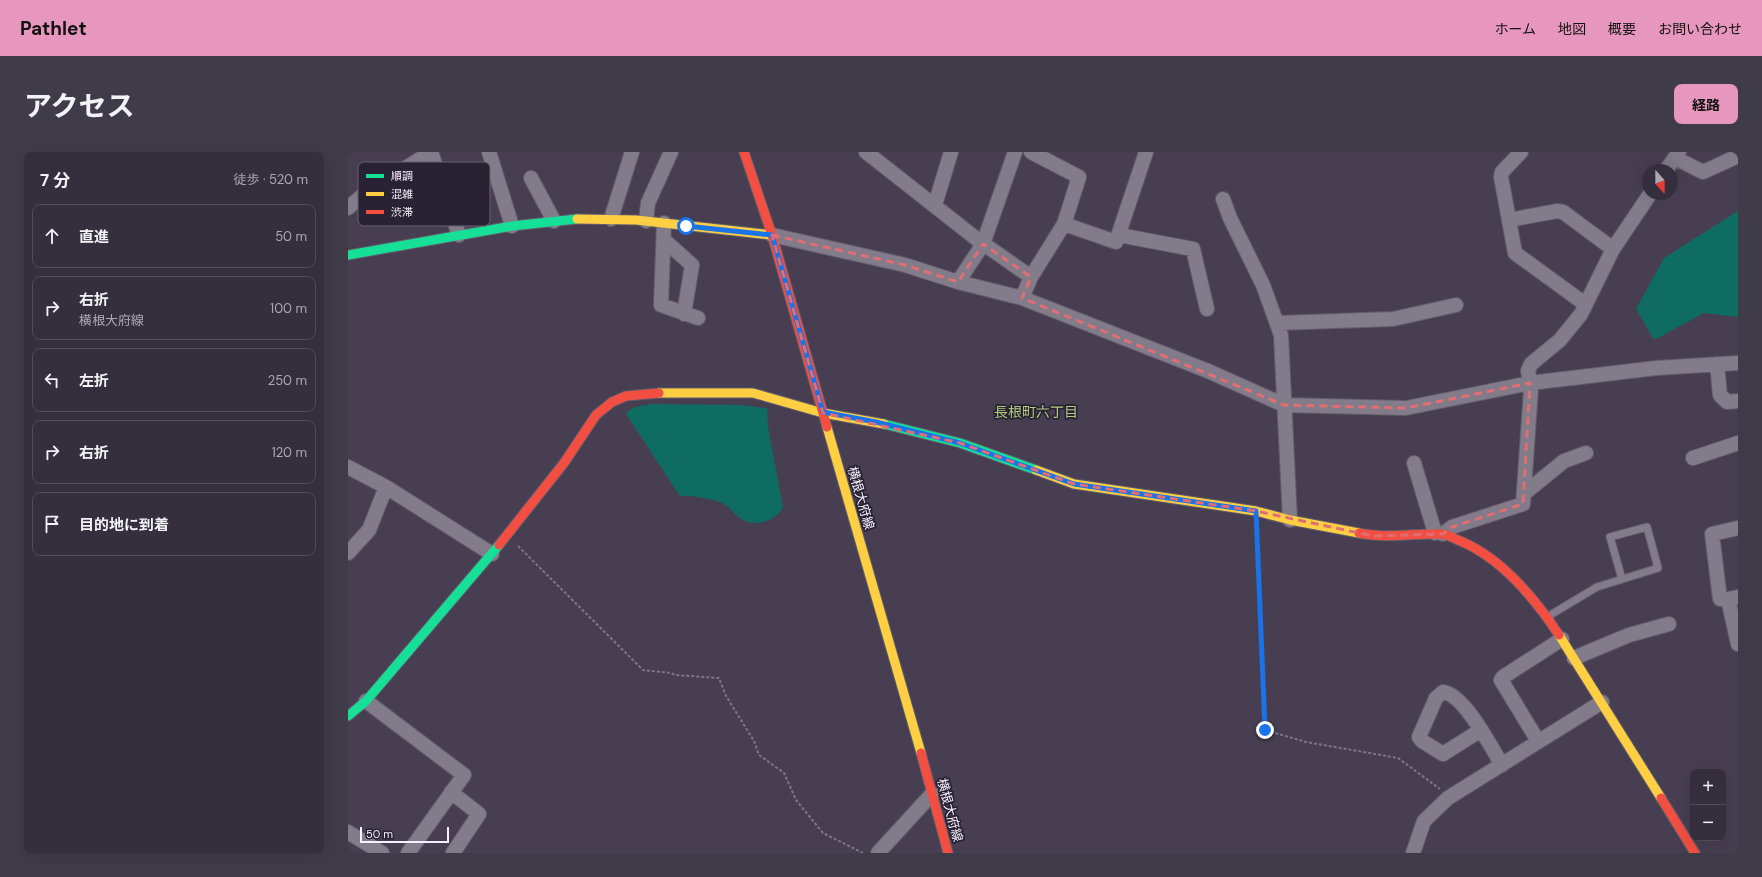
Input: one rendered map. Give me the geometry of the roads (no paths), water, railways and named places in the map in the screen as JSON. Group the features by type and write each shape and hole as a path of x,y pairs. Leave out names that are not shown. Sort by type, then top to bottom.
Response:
{"street":[{"path":"415,162 431,152 434,162"},
{"path":"489,152 512,226"},
{"path":"611,219 632,152"},
{"path":"646,221 648,203 671,152"},
{"name":"横根大府線","path":"744,152 772,235 948,853"},
{"path":"866,152 983,244 1031,277"},
{"path":"935,205 951,152"},
{"path":"958,282 983,244 1015,152"},
{"path":"1022,298 1031,277 1064,224 1079,177 1031,152"},
{"path":"1064,224 1116,242 1146,152"},
{"path":"1521,152 1502,172 1501,177 1515,253 1585,304"},
{"path":"1670,164 1677,155 1703,172 1738,156"},
{"path":"531,178 554,221"},
{"path":"348,208 358,199"},
{"path":"1223,199 1230,218 1263,285 1281,335 1290,520"},
{"path":"348,716 366,701 492,554 564,464 596,415 612,402 626,396 669,392 753,393 823,412 876,422 960,443 1074,484 1256,511 1290,520 1373,536 1439,533 1452,527 1523,504 1526,492 1530,383 1528,371 1531,364 1560,340 1581,314 1613,249 1646,200"},
{"path":"1509,220 1557,211 1563,212 1613,249"},
{"path":"348,255 512,226 577,218 646,221 772,235 905,265 958,282 1022,298 1208,371 1284,404 1406,408 1530,383 1656,368 1738,363"},
{"path":"664,223 661,305 698,318"},
{"path":"456,226 459,235"},
{"path":"1119,234 1193,249 1207,309"},
{"path":"664,240 692,265 684,314"},
{"path":"1277,323 1393,319 1456,305"},
{"path":"1717,364 1720,395 1727,402 1738,401"},
{"path":"1693,458 1738,443"},
{"path":"1526,492 1564,461 1586,453"},
{"path":"1414,463 1439,533 1468,544 1494,561 1514,579 1547,617 1602,702 1695,853"},
{"path":"348,466 386,487 492,554"},
{"path":"348,553 369,530 386,487"},
{"path":"1738,528 1712,534 1720,599 1733,598 1738,644"},
{"path":"1574,658 1629,635 1669,624"},
{"path":"1538,741 1501,680 1503,677 1562,639"},
{"path":"1481,730 1443,754 1422,741 1419,737 1436,698 1443,692 1447,692 1466,707 1481,730 1502,764"},
{"path":"366,701 464,775 408,853"},
{"path":"1413,853 1424,821 1448,798 1602,702"},
{"path":"451,792 479,814 453,853"},
{"path":"878,853 932,794"},
{"path":"348,832 373,851"}],"lane":[{"path":"1547,617 1597,587 1658,568 1647,527 1610,537 1622,579"}],"district":[{"name":"長根町六丁目","path":"1036,412"}]}
